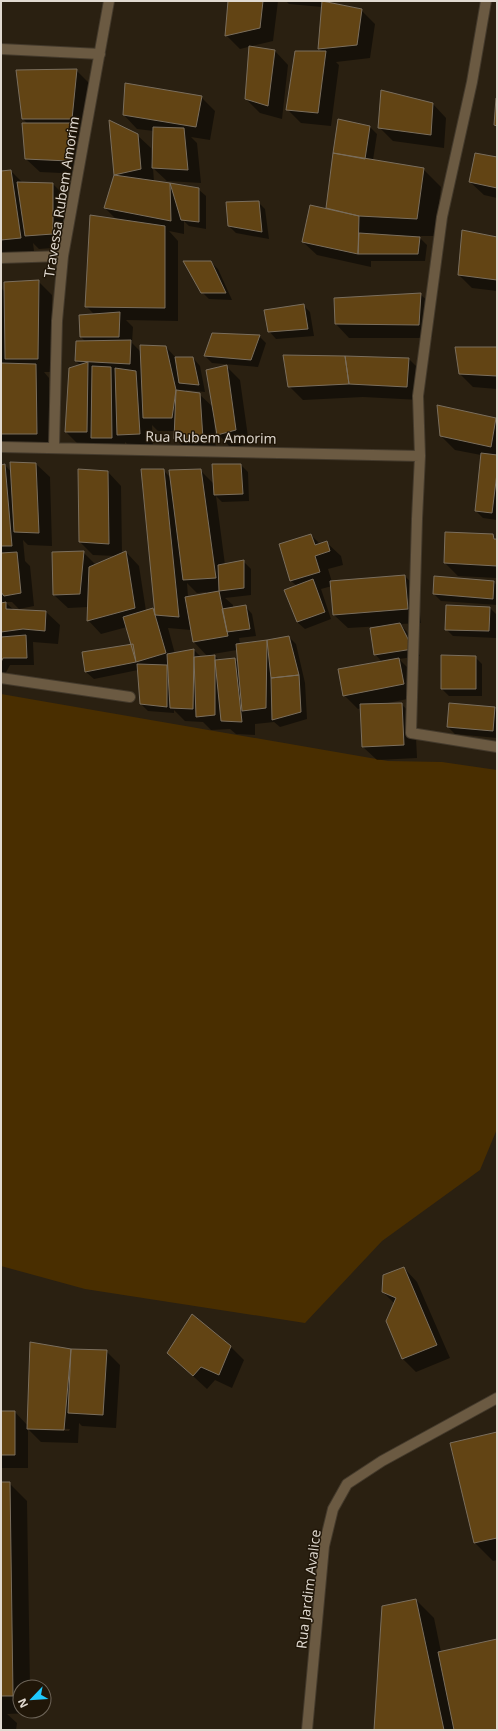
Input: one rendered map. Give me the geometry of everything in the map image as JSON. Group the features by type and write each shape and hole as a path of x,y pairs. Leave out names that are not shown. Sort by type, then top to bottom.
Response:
{"street":[{"name":"Travessa Rubem Amorim","path":"54,447 57,321 63,256 100,54 108,1"},
{"path":"486,1 472,82 442,217 418,396 420,456 417,518 412,733 497,748"},
{"path":"1,50 100,54"},
{"path":"1,258 63,256"},
{"name":"Rua Rubem Amorim","path":"1,447 420,456"},
{"path":"1,678 130,697"},
{"name":"Rua Jardim Avalice","path":"307,1730 324,1546 333,1509 347,1484 382,1461 497,1398"}],"shaded area":[{"path":"1,694 388,761 442,762 497,770 497,1129 480,1170 382,1241 305,1323 85,1289 1,1266"}],"building":[{"path":"228,1 263,1 260,28 225,36"},
{"path":"322,1 362,9 357,45 318,49"},
{"path":"249,46 275,50 268,106 245,99"},
{"path":"295,51 326,51 318,113 286,110"},
{"path":"77,69 72,119 22,119 16,70"},
{"path":"125,83 202,96 196,127 123,115"},
{"path":"381,90 433,103 431,135 378,128"},
{"path":"497,98 497,126 494,125"},
{"path":"338,119 370,126 365,159 333,153"},
{"path":"109,120 138,134 141,169 114,175"},
{"path":"22,123 72,123 69,161 25,159"},
{"path":"153,127 184,128 188,170 152,168"},
{"path":"333,153 424,168 417,219 359,216 326,208"},
{"path":"475,153 497,157 497,188 469,182"},
{"path":"11,170 21,238 1,240 1,171"},
{"path":"114,175 170,183 171,221 104,208"},
{"path":"17,182 53,183 53,234 25,236"},
{"path":"170,183 199,188 199,222 181,220"},
{"path":"259,201 262,232 228,226 226,202"},
{"path":"310,205 359,216 358,254 302,242"},
{"path":"90,215 165,226 165,308 85,307"},
{"path":"462,230 497,237 497,280 458,275"},
{"path":"359,233 420,237 418,254 358,254"},
{"path":"183,261 211,261 226,293 201,293"},
{"path":"39,280 38,359 5,359 4,282"},
{"path":"421,293 419,325 335,324 334,298"},
{"path":"304,304 308,329 268,332 264,310"},
{"path":"120,312 119,337 80,337 79,315"},
{"path":"212,333 260,335 251,360 204,356"},
{"path":"131,340 130,364 75,361 76,341"},
{"path":"140,345 166,346 176,390 172,418 143,418"},
{"path":"455,347 497,347 497,376 459,374"},
{"path":"283,355 345,356 349,384 288,387"},
{"path":"345,356 409,358 407,387 349,384"},
{"path":"175,357 193,357 199,385 179,383"},
{"path":"88,362 87,432 65,432 69,368"},
{"path":"1,363 36,364 37,434 1,434"},
{"path":"227,365 236,430 217,435 206,370"},
{"path":"92,366 111,367 112,438 91,438"},
{"path":"115,368 136,371 140,434 117,435"},
{"path":"176,390 200,393 203,439 174,439"},
{"path":"437,405 496,418 491,447 440,436"},
{"path":"481,453 497,455 497,473 492,513 475,511"},
{"path":"10,462 36,463 39,533 14,532"},
{"path":"5,464 12,546 1,546 1,465"},
{"path":"212,464 241,464 243,494 214,495"},
{"path":"78,469 108,471 109,544 79,542"},
{"path":"141,469 164,469 179,617 155,615"},
{"path":"201,469 216,578 183,580 169,470"},
{"path":"445,532 493,534 494,539 497,539 497,566 444,563"},
{"path":"311,534 315,545 327,541 330,551 315,556 320,572 290,581 279,544"},
{"path":"84,551 80,594 53,595 52,552"},
{"path":"126,551 135,608 87,621 89,567"},
{"path":"17,552 21,593 4,596 1,592 1,553"},
{"path":"244,560 244,588 219,591 218,565"},
{"path":"405,575 408,609 333,615 330,581"},
{"path":"434,576 494,581 493,599 433,594"},
{"path":"313,579 325,612 297,622 284,590"},
{"path":"219,591 228,636 193,642 185,597"},
{"path":"6,602 6,609 46,611 45,631 23,629 1,632 1,603"},
{"path":"246,605 250,629 227,632 222,609"},
{"path":"446,605 490,607 489,631 445,630"},
{"path":"153,608 166,653 136,662 123,617"},
{"path":"400,623 413,649 374,655 370,628"},
{"path":"26,635 27,658 3,658 1,662 1,637"},
{"path":"289,636 299,675 271,678 267,640"},
{"path":"267,640 266,708 242,711 236,644"},
{"path":"133,644 136,662 85,672 82,652"},
{"path":"194,649 193,709 170,708 167,654"},
{"path":"215,655 215,715 196,717 194,657"},
{"path":"441,655 476,656 476,689 441,689"},
{"path":"235,658 242,722 221,721 215,660"},
{"path":"399,658 404,684 343,696 338,669"},
{"path":"137,664 167,665 167,707 140,704"},
{"path":"299,675 301,712 272,720 271,678"},
{"path":"402,703 404,745 362,747 360,704"},
{"path":"449,703 495,707 493,731 447,727"},
{"path":"404,1267 437,1345 402,1359 386,1321 396,1298 382,1292 383,1275"},
{"path":"192,1314 231,1346 219,1375 201,1367 193,1376 167,1353"},
{"path":"30,1342 71,1349 64,1430 27,1429"},
{"path":"71,1349 107,1350 103,1415 68,1413"},
{"path":"1,1411 15,1411 15,1455 1,1455"},
{"path":"497,1432 497,1538 474,1543 450,1443"},
{"path":"1,1482 10,1482 13,1679 12,1696 1,1696"},
{"path":"416,1599 444,1730 374,1730 382,1606"},
{"path":"497,1639 497,1730 454,1730 438,1652"}]}
